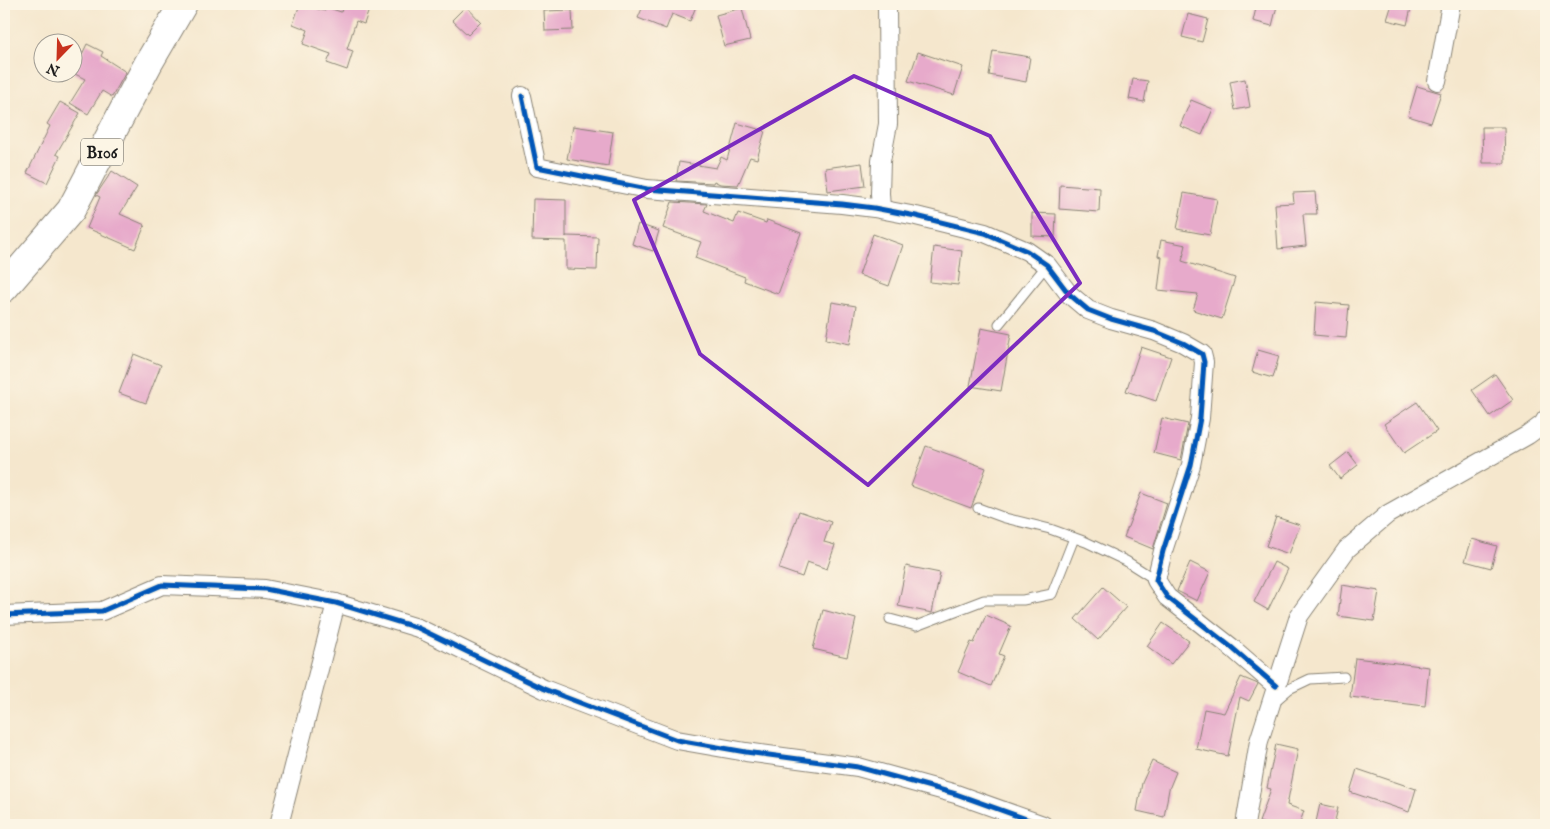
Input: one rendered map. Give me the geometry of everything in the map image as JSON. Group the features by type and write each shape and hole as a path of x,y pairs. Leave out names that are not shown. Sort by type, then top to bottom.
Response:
{"main road":[{"name":"B106","path":"4,288 72,210 148,64 183,4"}],"street":[{"path":"881,209 881,161 888,124 887,4"},
{"path":"1437,81 1451,4"},
{"path":"522,96 537,168 647,189 842,204 881,209 985,233 1027,251 1047,264 1069,294 1088,310 1111,319 1154,331 1183,343 1202,354 1204,362 1200,418 1191,465 1162,551 1156,580 1167,597 1231,647 1276,686"},
{"path":"1245,825 1259,741 1299,616 1347,549 1388,514 1528,435 1545,423"},
{"path":"4,615 102,612 162,584 265,589 336,603 418,628 544,689 677,740 746,752 858,767 956,794 1044,825"},
{"path":"279,825 336,603"}],"lane":[{"path":"999,324 1047,264"},
{"path":"978,508 1074,538 1126,561 1156,580"},
{"path":"890,619 916,626 984,600 1023,600 1052,594 1074,538"},
{"path":"1271,704 1289,689 1310,679 1344,677"}],"highlighted area":[{"path":"854,76 990,136 1080,283 868,485 700,354 634,200"}],"building":[{"path":"300,4 325,11 326,7 341,12 344,4 371,4 364,24 356,21 347,49 353,51 347,70 327,63 331,54 303,44 308,30 293,24"},
{"path":"644,4 697,4 690,21 672,14 666,29 638,18"},
{"path":"1257,4 1277,6 1272,26 1253,21"},
{"path":"1392,4 1412,4 1407,25 1387,20"},
{"path":"466,6 481,22 468,35 452,20"},
{"path":"742,8 750,40 724,46 716,15"},
{"path":"572,10 573,30 545,31 544,11"},
{"path":"1188,14 1208,19 1202,42 1182,37"},
{"path":"87,44 103,52 101,56 126,72 112,97 102,91 88,114 70,103 85,79 82,78 82,54"},
{"path":"993,51 1030,57 1026,82 989,75"},
{"path":"918,52 963,67 954,95 908,81"},
{"path":"1133,79 1148,81 1144,102 1129,99"},
{"path":"1245,79 1250,107 1235,110 1230,82"},
{"path":"1417,86 1441,93 1431,123 1408,116"},
{"path":"1191,100 1213,109 1202,135 1180,126"},
{"path":"60,102 80,113 56,154 60,156 47,183 27,173 50,126 47,124"},
{"path":"737,123 765,131 757,159 750,157 738,185 720,184 714,181 713,183 676,181 679,162 716,168 721,157 727,160"},
{"path":"573,126 613,132 608,166 567,159"},
{"path":"1482,127 1504,127 1505,163 1483,163"},
{"path":"862,163 865,186 828,191 825,168"},
{"path":"112,171 137,187 120,214 145,225 135,249 87,228 100,197 96,195"},
{"path":"1060,185 1100,188 1099,212 1059,209"},
{"path":"1315,192 1317,214 1303,214 1306,246 1278,249 1275,204 1294,203 1293,193"},
{"path":"1184,193 1217,199 1210,235 1177,229"},
{"path":"533,199 566,200 566,236 598,237 597,270 566,269 566,241 532,240"},
{"path":"672,202 707,204 704,211 734,223 738,213 766,223 767,220 801,233 778,294 744,281 745,277 695,258 701,242 663,228"},
{"path":"1032,213 1056,214 1055,237 1032,236"},
{"path":"638,224 659,231 653,251 632,244"},
{"path":"873,234 903,245 889,286 859,275"},
{"path":"1161,240 1186,245 1182,261 1235,278 1222,319 1193,310 1198,294 1158,290 1162,257 1158,256"},
{"path":"934,247 962,251 958,285 930,282"},
{"path":"832,302 856,306 850,344 826,339"},
{"path":"1316,302 1349,305 1346,338 1314,335"},
{"path":"981,328 1011,334 1001,391 970,386"},
{"path":"1141,347 1171,357 1156,401 1126,391"},
{"path":"1258,350 1279,356 1273,378 1252,372"},
{"path":"134,354 161,365 146,403 119,393"},
{"path":"1495,374 1513,400 1490,416 1472,390"},
{"path":"1417,402 1437,431 1404,453 1384,424"},
{"path":"1162,418 1188,424 1181,460 1154,453"},
{"path":"926,446 986,468 971,508 911,486"},
{"path":"1348,452 1358,465 1340,479 1330,466"},
{"path":"1141,493 1167,503 1153,549 1124,537"},
{"path":"799,511 831,522 824,542 835,545 827,569 807,562 802,577 779,569"},
{"path":"1276,517 1300,525 1289,554 1266,546"},
{"path":"1472,539 1497,546 1491,568 1465,561"},
{"path":"1190,562 1210,572 1197,601 1177,591"},
{"path":"1274,562 1288,569 1268,610 1254,602"},
{"path":"906,566 940,573 932,613 898,606"},
{"path":"1342,585 1379,591 1374,621 1338,616"},
{"path":"1103,587 1126,607 1098,640 1075,619"},
{"path":"823,610 856,619 847,657 813,649"},
{"path":"986,615 1011,626 999,654 1004,656 991,686 958,672 971,642 974,643"},
{"path":"1163,623 1189,641 1171,664 1147,646"},
{"path":"1355,658 1429,667 1425,706 1350,697"},
{"path":"1241,677 1258,684 1249,701 1240,697 1228,756 1196,749 1204,709 1224,713"},
{"path":"1276,744 1298,749 1287,805 1304,811 1299,825 1269,825 1259,822 1271,789 1267,788"},
{"path":"1152,761 1176,772 1169,789 1164,817 1137,811 1142,783"},
{"path":"1357,769 1416,789 1409,812 1350,792"},
{"path":"1320,804 1338,808 1334,825 1316,822"}],"cycle path":[{"path":"522,96 537,167 647,189 874,208 985,233 1027,251 1047,265 1069,294 1088,310 1111,319 1154,331 1183,343 1202,354 1204,362 1200,418 1191,465 1163,551 1156,580 1167,597 1231,647 1276,686"},
{"path":"4,615 102,611 162,585 265,589 336,603 418,628 544,689 677,740 746,752 858,767 956,794 1043,825"}]}
